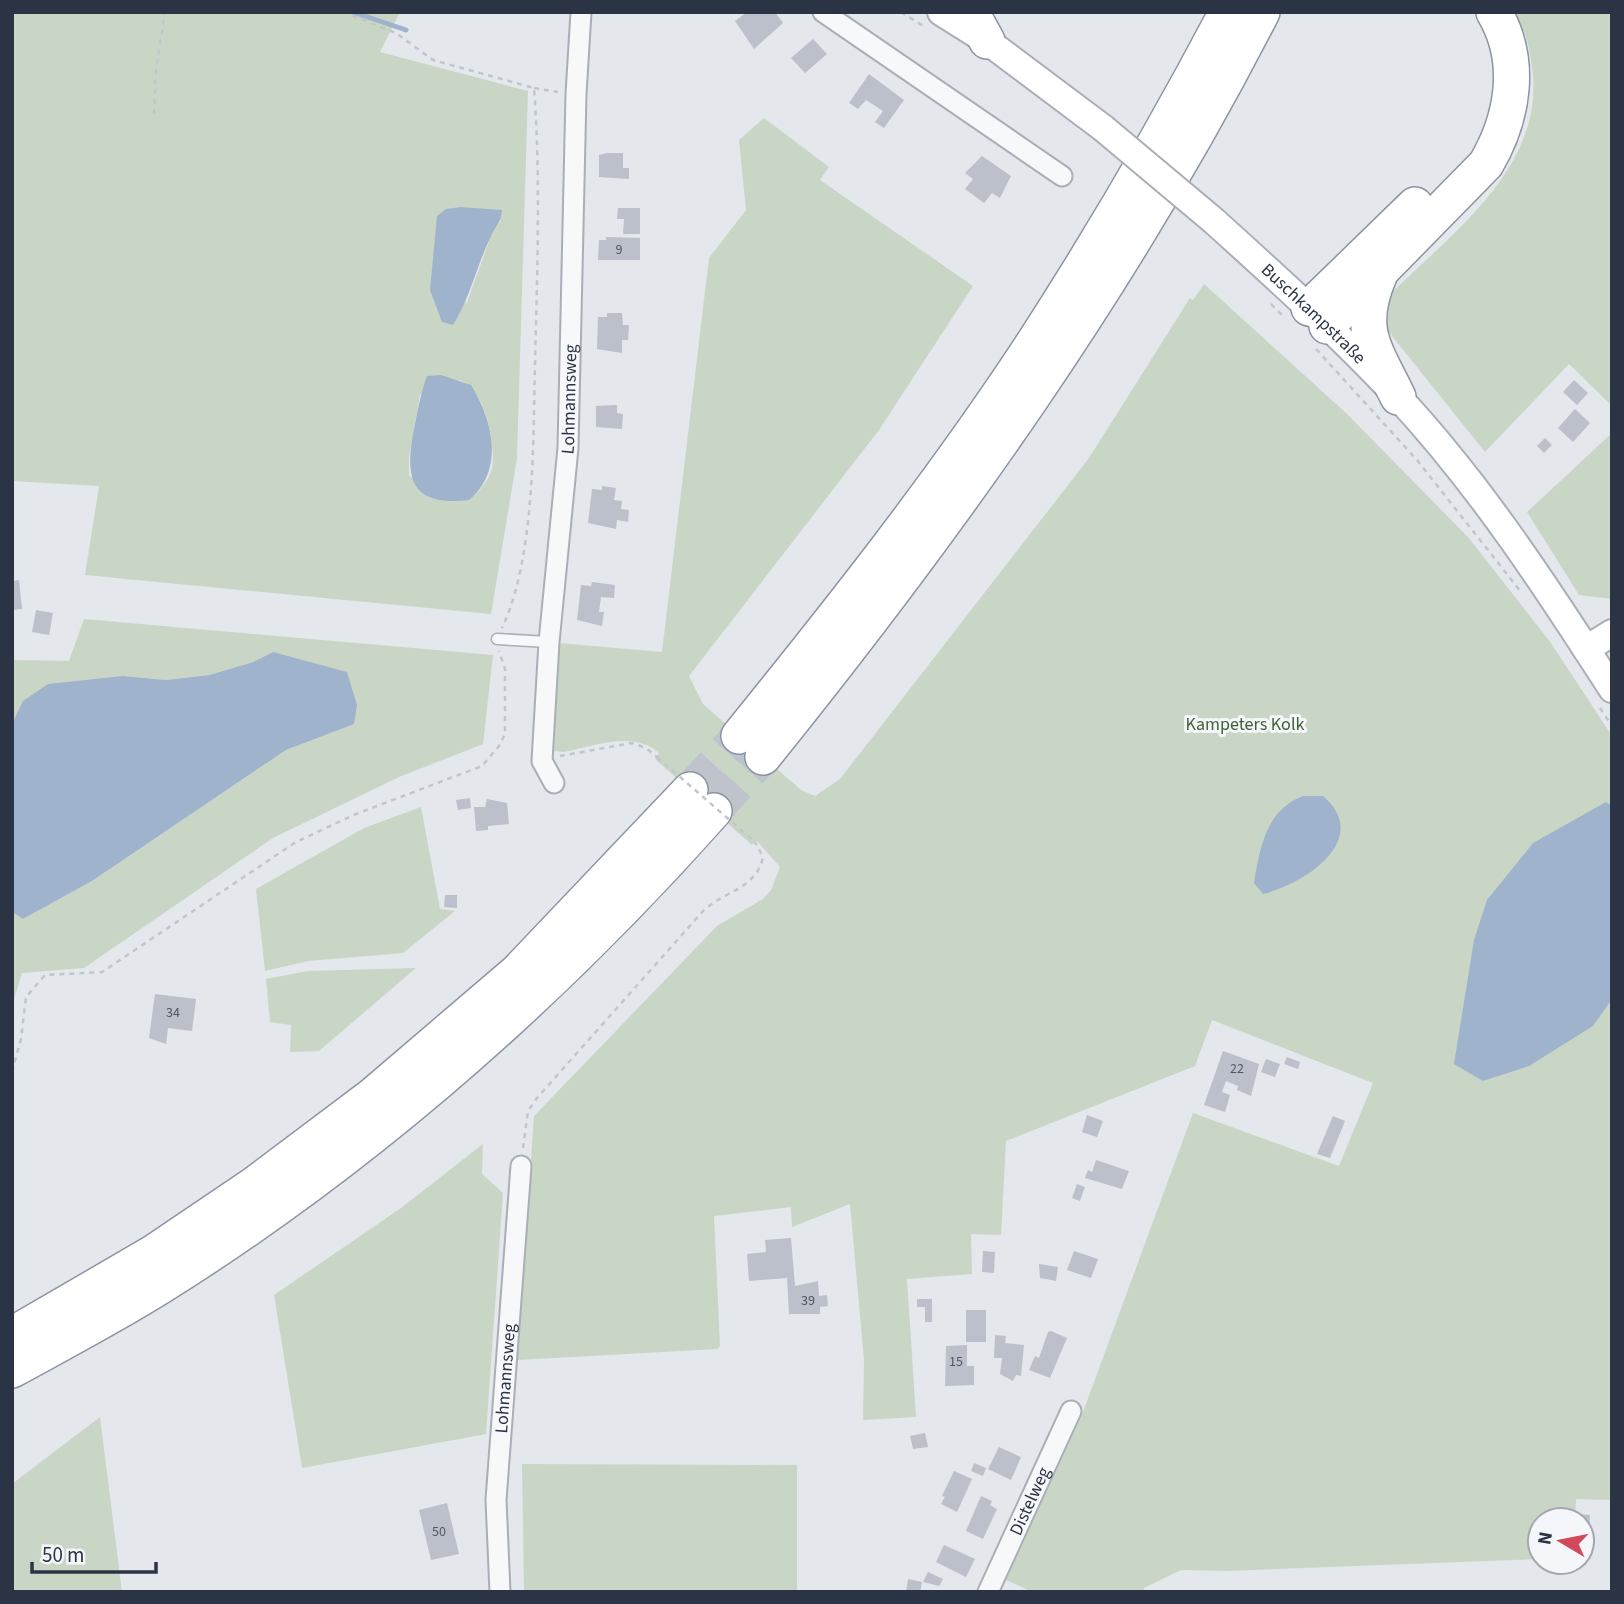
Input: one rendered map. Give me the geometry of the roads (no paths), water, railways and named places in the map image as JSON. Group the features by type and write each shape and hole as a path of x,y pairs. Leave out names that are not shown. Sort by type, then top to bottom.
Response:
{"highway":[{"path":"1211,12 1216,67"},
{"path":"1216,67 1227,12"},
{"path":"751,747 847,603 936,484 1028,351 1117,210 1216,67 1262,12"},
{"path":"1216,67 1282,12"},
{"path":"1308,324 1462,160 1483,126 1490,101 1492,72 1485,40 1471,12"},
{"path":"1308,324 1379,276 1486,164 1500,140 1509,108 1512,76 1508,44 1494,12"},
{"path":"1379,276 1366,319 1370,338 1398,397"},
{"path":"12,1335 153,1253 255,1184 372,1096 517,972 702,801 651,882 533,998 386,1124 271,1210 164,1284 12,1370"}],"main road":[{"name":"Buschkampstraße","path":"941,12 979,27 1214,221 1308,324 1398,397 1440,445 1513,541 1612,689"},
{"path":"1586,649 1612,633"}],"street":[{"name":"Lohmannsweg","path":"554,783 542,761 549,642 568,448 576,94 581,12"},
{"path":"823,12 1062,176"},
{"name":"Lohmannsweg","path":"500,1592 496,1500 503,1368 521,1166"},
{"name":"Distelweg","path":"988,1592 1071,1411"}],"lane":[{"path":"497,639 549,642"}],"water":[{"path":"461,207 502,210 465,303 453,325 442,322 430,290 437,216 446,209"},
{"path":"441,375 471,385 490,429 492,445 488,475 469,500 451,501 425,495 417,488 410,466 422,390 427,376"},
{"path":"273,652 347,672 357,705 354,724 286,750 92,881 23,919 12,912 12,724 23,701 48,684 123,676 166,680 209,675 253,662"},
{"path":"1303,796 1323,796 1336,812 1341,828 1337,843 1328,857 1314,870 1280,889 1263,894 1254,883 1262,843 1281,810"},
{"path":"1606,802 1612,806 1612,999 1593,1026 1529,1066 1483,1081 1454,1064 1474,940 1487,900 1533,843"}],"waterway":[{"path":"353,12 406,30"}],"tunnel":[{"path":"690,790 739,736"},
{"path":"714,811 763,757"}],"park label":[{"name":"Kampeters Kolk","path":"1245,724"}]}
